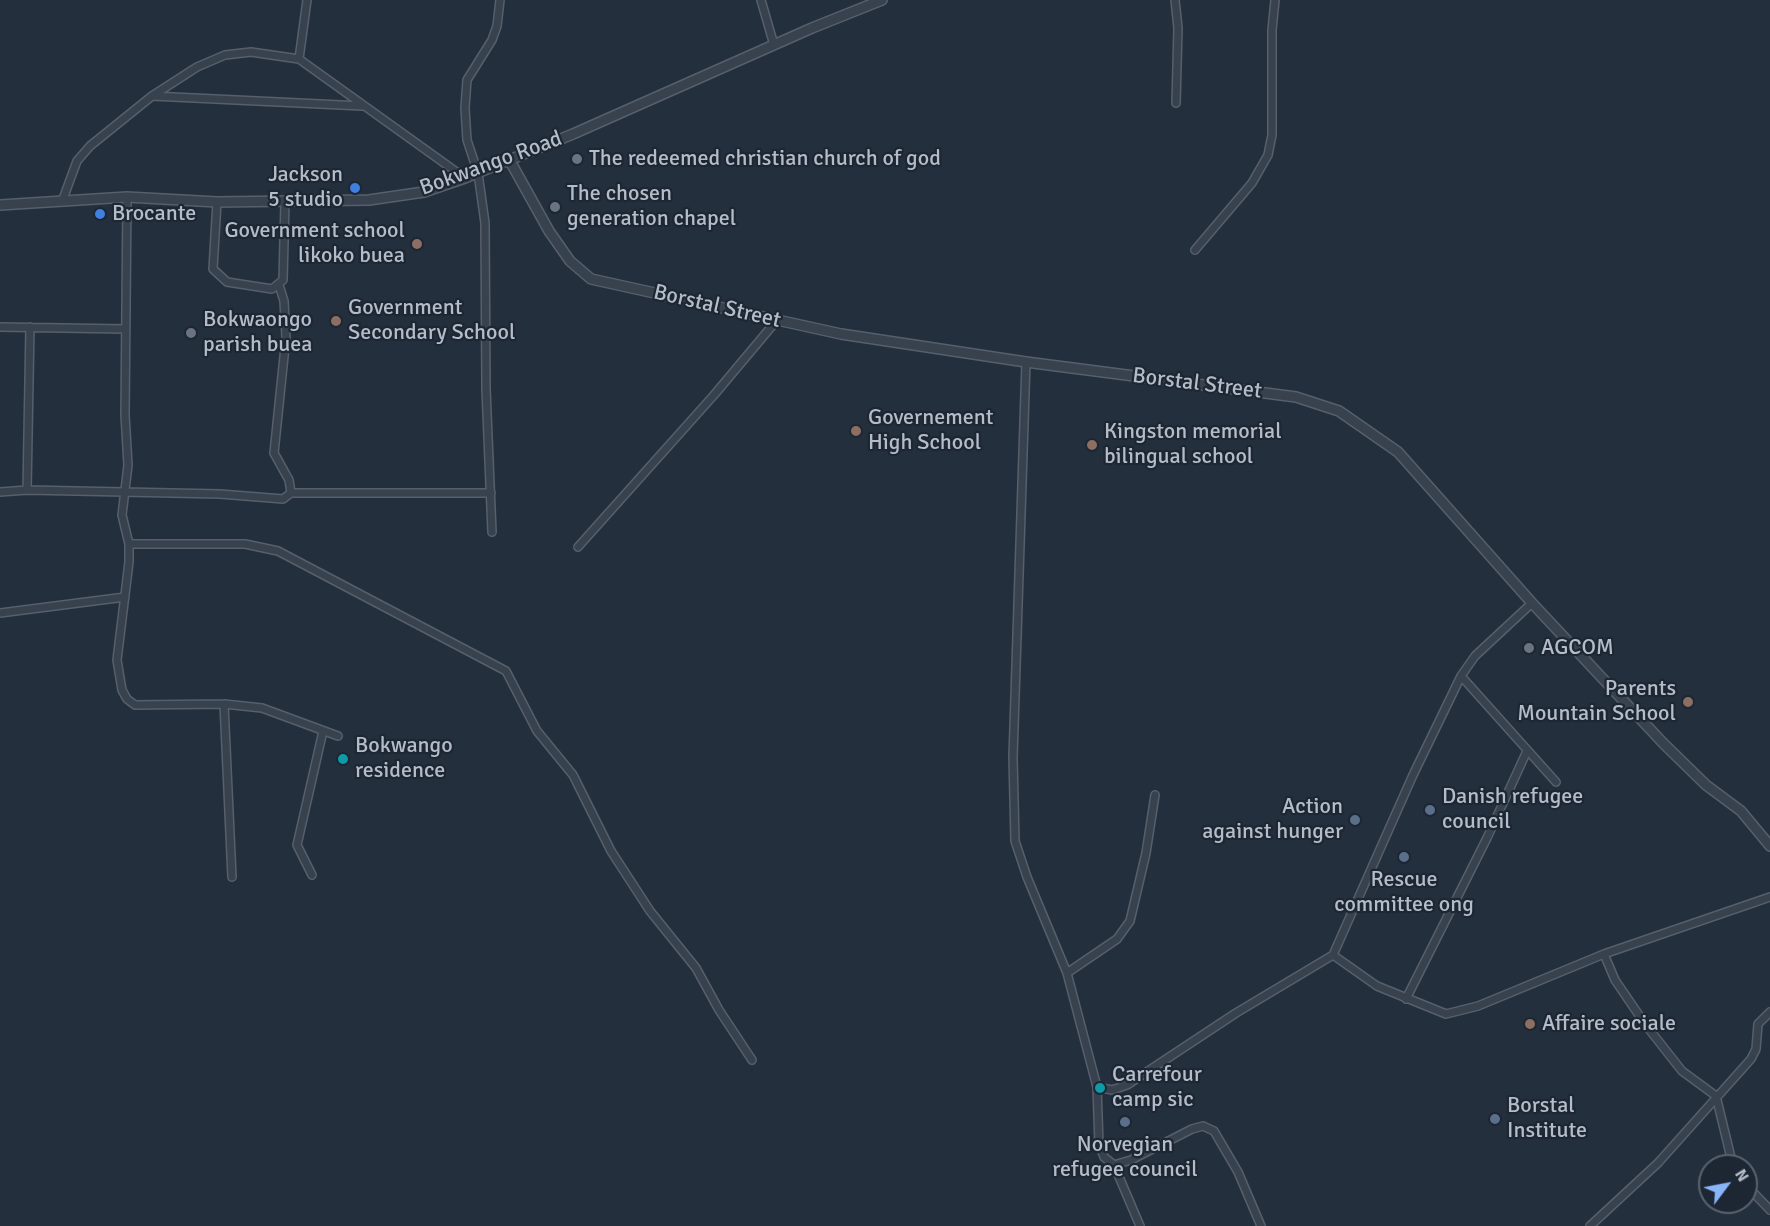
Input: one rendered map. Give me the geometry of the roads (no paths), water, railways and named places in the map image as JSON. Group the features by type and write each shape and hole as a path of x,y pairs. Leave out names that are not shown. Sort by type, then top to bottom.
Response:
{"street":[{"path":"298,59 307,0"},
{"path":"492,532 486,389 485,223 478,172 466,140 467,80 492,40 497,26 500,0"},
{"path":"761,0 774,45"},
{"name":"Bokwango Road","path":"0,205 63,199 127,197 217,202 369,200 424,192 510,161 882,0"},
{"path":"1175,0 1178,28 1176,103"},
{"path":"1195,250 1252,183 1268,155 1272,135 1272,30 1275,0"},
{"path":"63,199 77,161 90,146 152,96 197,67 225,55 251,52 298,59 465,178"},
{"path":"152,96 364,106"},
{"name":"Borstal Street","path":"510,161 549,231 570,261 591,279 841,334 1026,362 1296,397 1339,411 1398,452 1532,603 1663,743 1706,785 1741,811 1770,846"},
{"path":"127,197 125,329 128,465 122,515 129,544 117,660 122,690 127,699 135,705 224,704 262,708 338,736"},
{"path":"217,202 213,269 227,282 272,289 283,280 285,202"},
{"path":"279,285 284,301 286,337 274,453 289,480 291,493"},
{"path":"578,547 714,395 777,320"},
{"path":"0,327 125,329"},
{"path":"27,490 30,327"},
{"path":"1026,362 1013,757 1016,841 1027,878 1067,973 1097,1087 1099,1144 1104,1157 1114,1165 1140,1226"},
{"path":"0,492 27,490 124,494 220,494 283,499 291,493 491,493"},
{"path":"129,544 245,544 278,551 506,671 537,731 573,775 611,851 650,911 696,969 719,1010 752,1060"},
{"path":"0,613 125,597"},
{"path":"1097,1087 1112,1090 1127,1085 1236,1013 1333,955 1413,775 1461,676 1476,656 1532,603"},
{"path":"1461,676 1556,782"},
{"path":"224,704 232,877"},
{"path":"312,875 297,845 323,731"},
{"path":"1406,999 1527,751"},
{"path":"1067,973 1117,939 1130,921 1146,853 1155,795"},
{"path":"1333,955 1377,986 1446,1014 1478,1006 1604,954 1770,897"},
{"path":"1604,954 1615,980 1645,1024 1682,1071 1716,1096 1730,1154"},
{"path":"1590,1226 1658,1163 1750,1059 1756,1049 1758,1024 1770,1012"},
{"path":"1114,1165 1131,1161 1192,1129 1203,1126 1214,1131 1238,1172 1261,1226"},
{"path":"1758,1198 1770,1210"}],"place":[{"name":"The redeemed christian church of god","path":"577,159"},
{"name":"Jackson 5 studio","path":"355,188"},
{"name":"The chosen generation chapel","path":"555,207"},
{"name":"Brocante","path":"100,214"},
{"name":"Government school likoko buea","path":"417,244"},
{"name":"Government Secondary School","path":"336,321"},
{"name":"Bokwaongo parish buea","path":"191,333"},
{"name":"Governement High School","path":"856,431"},
{"name":"Kingston memorial bilingual school","path":"1092,445"},
{"name":"AGCOM","path":"1529,648"},
{"name":"Parents Mountain School","path":"1688,702"},
{"name":"Bokwango residence","path":"343,759"},
{"name":"Danish refugee council","path":"1430,810"},
{"name":"Action against hunger","path":"1355,820"},
{"name":"Rescue committee ong","path":"1404,857"},
{"name":"Affaire sociale","path":"1530,1024"},
{"name":"Carrefour camp sic","path":"1100,1088"},
{"name":"Borstal Institute","path":"1495,1119"},
{"name":"Norvegian refugee council","path":"1125,1122"}]}
